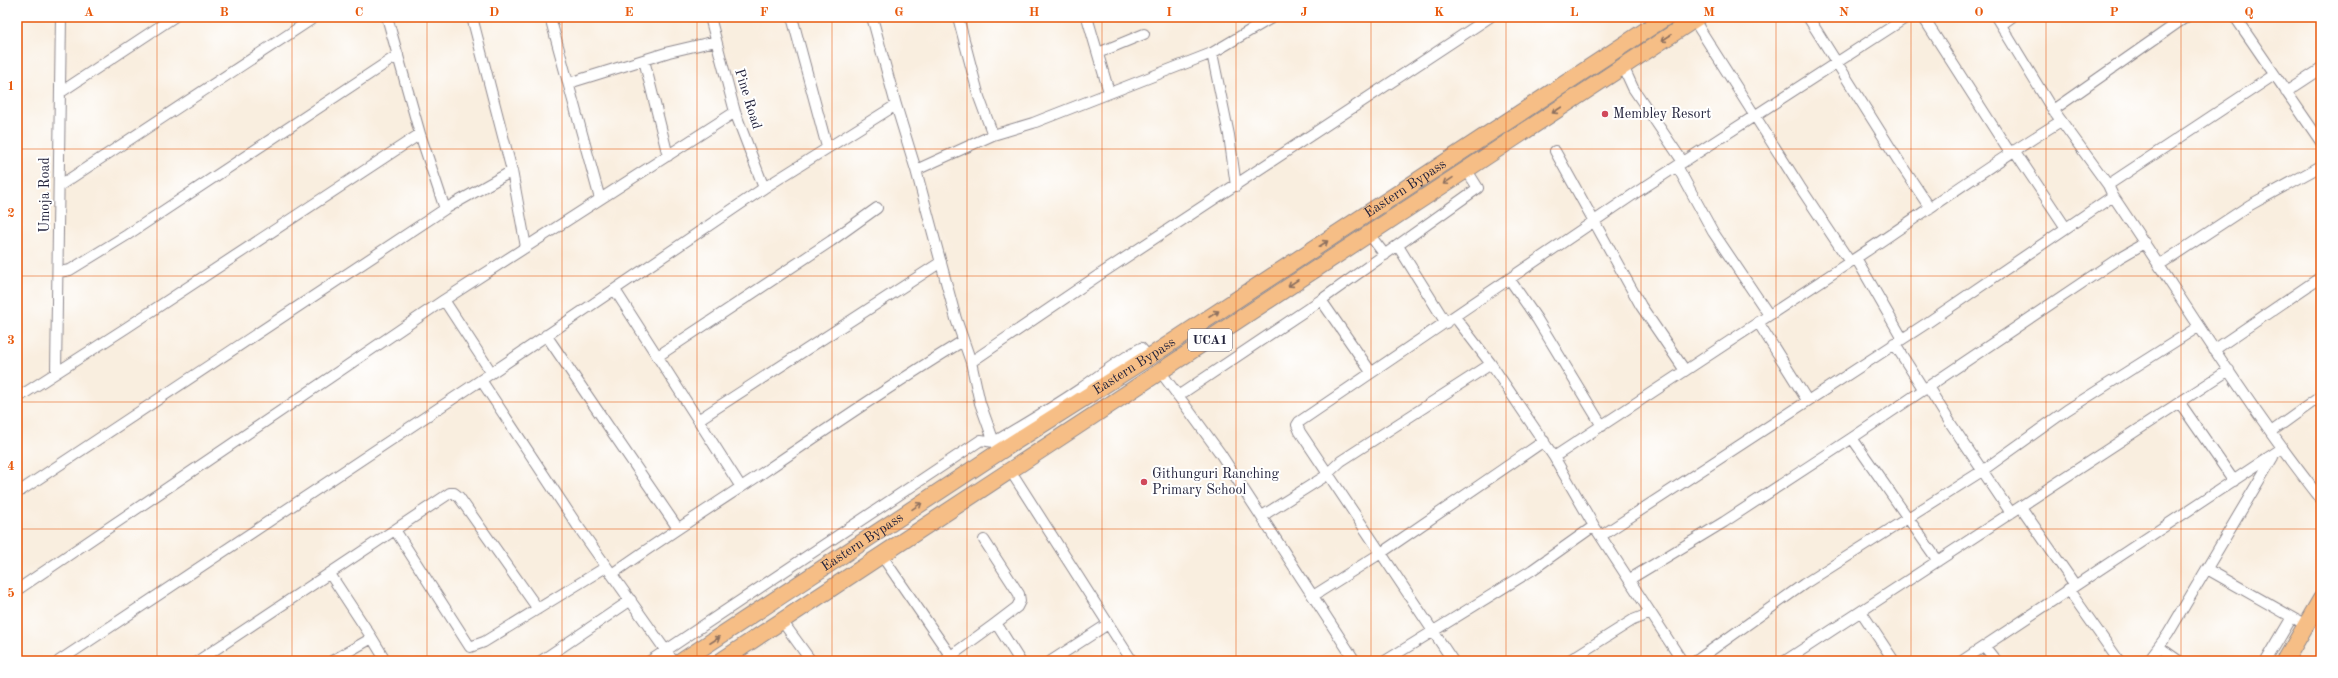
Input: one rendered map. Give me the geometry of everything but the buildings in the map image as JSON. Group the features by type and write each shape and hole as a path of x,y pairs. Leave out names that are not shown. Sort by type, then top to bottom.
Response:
{"main road":[{"name":"Eastern Bypass","path":"682,661 888,526 996,447 1050,419 1148,357 1666,17"},
{"name":"Eastern Bypass","path":"721,661 1160,371 1212,339 1466,169 1696,18"},
{"path":"1050,419 1061,437"},
{"path":"2285,661 2321,599"}],"street":[{"name":"Umoja Road","path":"56,373 59,272 61,17"},
{"path":"61,92 174,17"},
{"path":"59,186 315,17"},
{"path":"387,17 420,134 445,209"},
{"path":"472,17 512,171 526,247"},
{"path":"550,17 600,199"},
{"name":"Pine Road","path":"710,17 735,112 764,188"},
{"path":"792,17 827,147"},
{"path":"872,17 963,340 971,362 980,403 996,447"},
{"path":"958,17 979,97 993,135"},
{"path":"1087,17 1109,92"},
{"path":"916,170 993,135 1033,123 1212,53 1273,17"},
{"path":"971,362 1099,275 1490,17"},
{"path":"1808,17 1930,208"},
{"path":"1453,661 1300,432 1297,425 1302,419 1446,324 1680,164 1907,17"},
{"path":"1923,17 2012,152 2066,228"},
{"path":"2012,17 1998,21 2053,110 2108,185 2113,196 2145,243 2198,327 2271,432 2278,451 2321,499"},
{"path":"2053,110 2186,17"},
{"path":"2235,17 2321,142"},
{"path":"1696,18 1755,116 1853,260 1926,388 2012,513"},
{"path":"1098,53 1144,34"},
{"path":"568,83 644,60 716,41"},
{"path":"1212,53 1236,186"},
{"path":"59,272 70,270 126,235 398,55"},
{"path":"644,60 668,156"},
{"path":"1623,66 1634,88 1680,164 1713,232 1769,315"},
{"path":"2286,92 2321,69"},
{"path":"2108,185 2274,75"},
{"path":"59,661 481,380 764,188 896,105"},
{"path":"17,590 444,300 735,112"},
{"path":"1554,457 1602,426 1684,369 1853,260 2012,152 2061,121"},
{"path":"17,398 420,134"},
{"path":"1554,151 1641,306 1684,369"},
{"path":"2159,265 2250,205 2321,166"},
{"path":"1178,396 1321,300 1478,188 1466,169"},
{"path":"17,493 445,209 512,171"},
{"path":"1601,536 1734,450 2113,196"},
{"path":"658,356 831,241 876,208"},
{"path":"1369,234 1385,255"},
{"path":"1630,579 1724,522 1852,438 2119,258 2145,243"},
{"path":"1398,246 1446,324"},
{"path":"698,420 941,262"},
{"path":"2214,350 2321,277"},
{"path":"1510,280 1537,319 1602,426"},
{"path":"615,290 741,487"},
{"path":"444,300 492,372"},
{"path":"1321,300 1372,372"},
{"path":"1455,317 1491,364 1554,457 1594,526 1630,579 1682,661"},
{"path":"1758,322 1807,400"},
{"path":"1696,661 1804,584 1908,519 1982,470 2067,410 2198,327"},
{"path":"546,335 677,527"},
{"path":"395,530 470,647 484,642 538,609 609,570 741,487 824,429 963,340"},
{"path":"996,447 1133,352 1141,348 1148,357"},
{"path":"1262,516 1324,477 1328,472 1491,364"},
{"path":"1785,661 1862,613 2021,506 2229,370"},
{"path":"1160,371 1220,453 1355,661"},
{"path":"481,380 609,570 673,661"},
{"path":"2271,432 2321,396"},
{"path":"2180,403 2234,481"},
{"path":"1852,438 1938,561"},
{"path":"650,661 981,440 996,447"},
{"path":"1313,596 1381,553 1544,442"},
{"path":"1962,661 1985,647 2071,587 2278,451"},
{"path":"2148,661 2159,647 2278,451"},
{"path":"1010,470 1132,661"},
{"path":"198,661 330,574 445,495 457,494 538,609"},
{"path":"2021,506 2119,661"},
{"path":"879,509 888,526"},
{"path":"1385,661 1532,570 1594,526"},
{"path":"882,556 949,659 996,623 1016,606 1020,600 1019,594 984,540"},
{"path":"2207,568 2306,624"},
{"path":"330,574 386,661"},
{"path":"541,661 631,600"},
{"path":"1568,661 1633,620 1651,613"},
{"path":"1862,613 1894,661"},
{"path":"2266,661 2292,617"},
{"path":"782,621 811,661"},
{"path":"996,623 1020,661"},
{"path":"1051,661 1108,624"},
{"path":"332,661 372,638"},
{"path":"1985,647 1996,661"},
{"path":"2159,647 2179,661"}],"place":[{"name":"Membley Resort","path":"1605,114"},
{"name":"Githunguri Ranching Primary School","path":"1144,482"}]}
